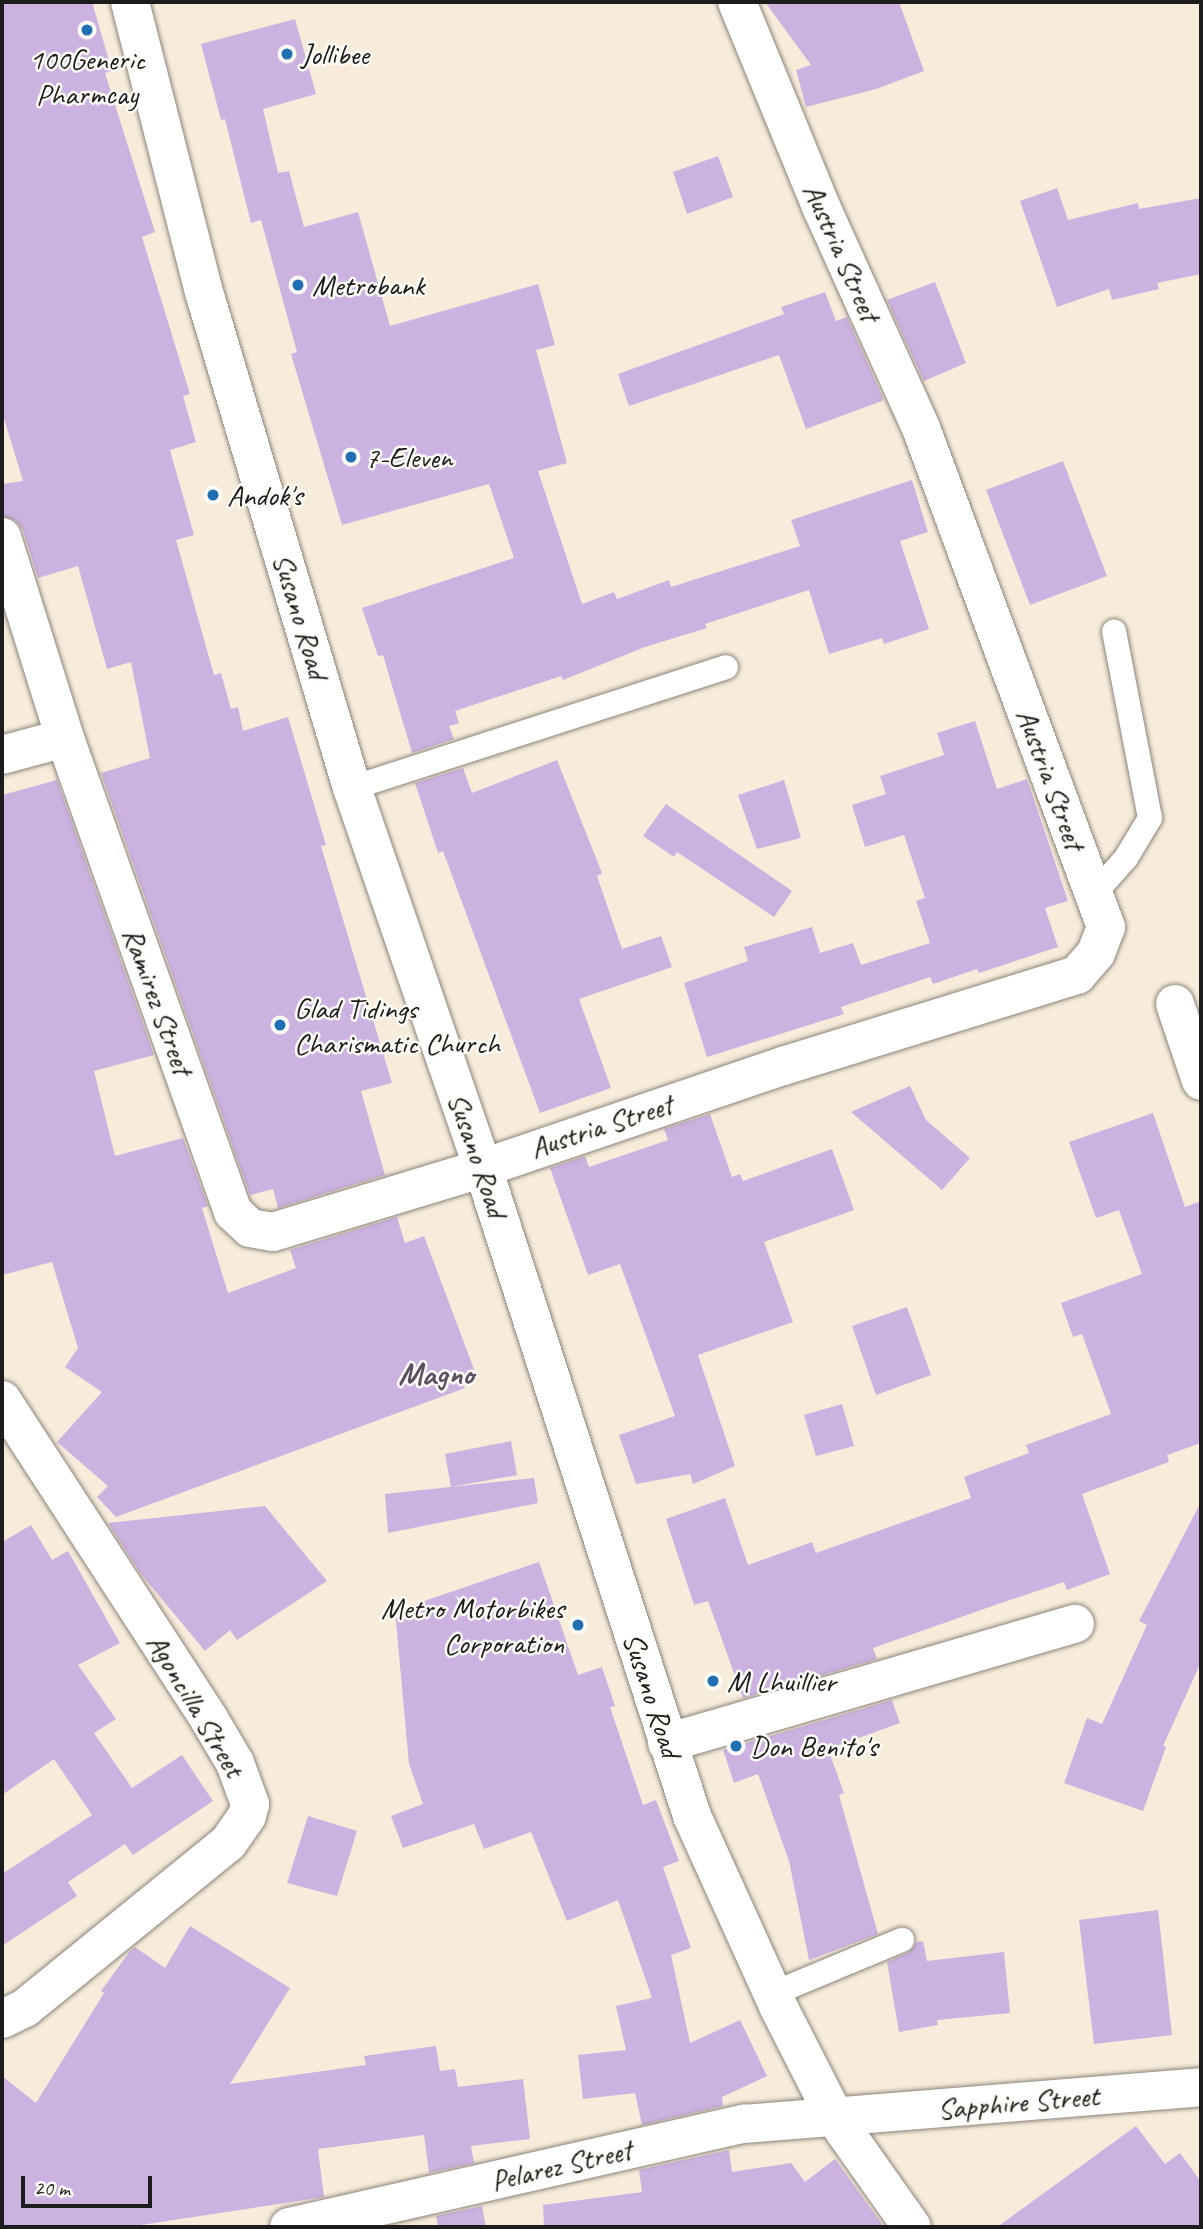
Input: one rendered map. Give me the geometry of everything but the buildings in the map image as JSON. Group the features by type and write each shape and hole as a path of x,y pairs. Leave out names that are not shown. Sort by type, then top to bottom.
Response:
{"street":[{"name":"Susano Road","path":"130,2 204,292 352,788 483,1168 692,1816 772,1994 835,2118 912,2227"},
{"name":"Austria Street","path":"483,1168 783,1066 1077,975 1096,953 1106,927 921,428 822,209 737,2"},
{"name":"Ramirez Street","path":"2,537 65,738 233,1212 250,1228 273,1232 483,1168"},
{"path":"2,755 65,738"},
{"path":"1175,1004 1201,1081"},
{"name":"Agoncilla Street","path":"2,1400 209,1719 235,1763 250,1804 247,1816 228,1843 36,2000 2,2019"},
{"path":"667,1743 1075,1623"},
{"name":"Sapphire Street","path":"835,2118 1201,2087"},
{"name":"Pelarez Street","path":"289,2227 744,2124 835,2118"}],"lane":[{"path":"1094,894 1126,858 1150,818 1114,631"},
{"path":"352,788 726,667"},
{"path":"772,1994 902,1940"}],"place":[{"name":"100Generic Pharmcay","path":"87,30"},
{"name":"Jollibee","path":"287,54"},
{"name":"Metrobank","path":"298,285"},
{"name":"7-Eleven","path":"351,457"},
{"name":"Andok's","path":"213,495"},
{"name":"Glad Tidings Charismatic Church","path":"280,1025"},
{"name":"Metro Motorbikes Corporation","path":"578,1625"},
{"name":"M Lhuillier","path":"713,1681"},
{"name":"Don Benito's","path":"736,1746"}],"district":[{"name":"Magno","path":"436,1374"}]}
